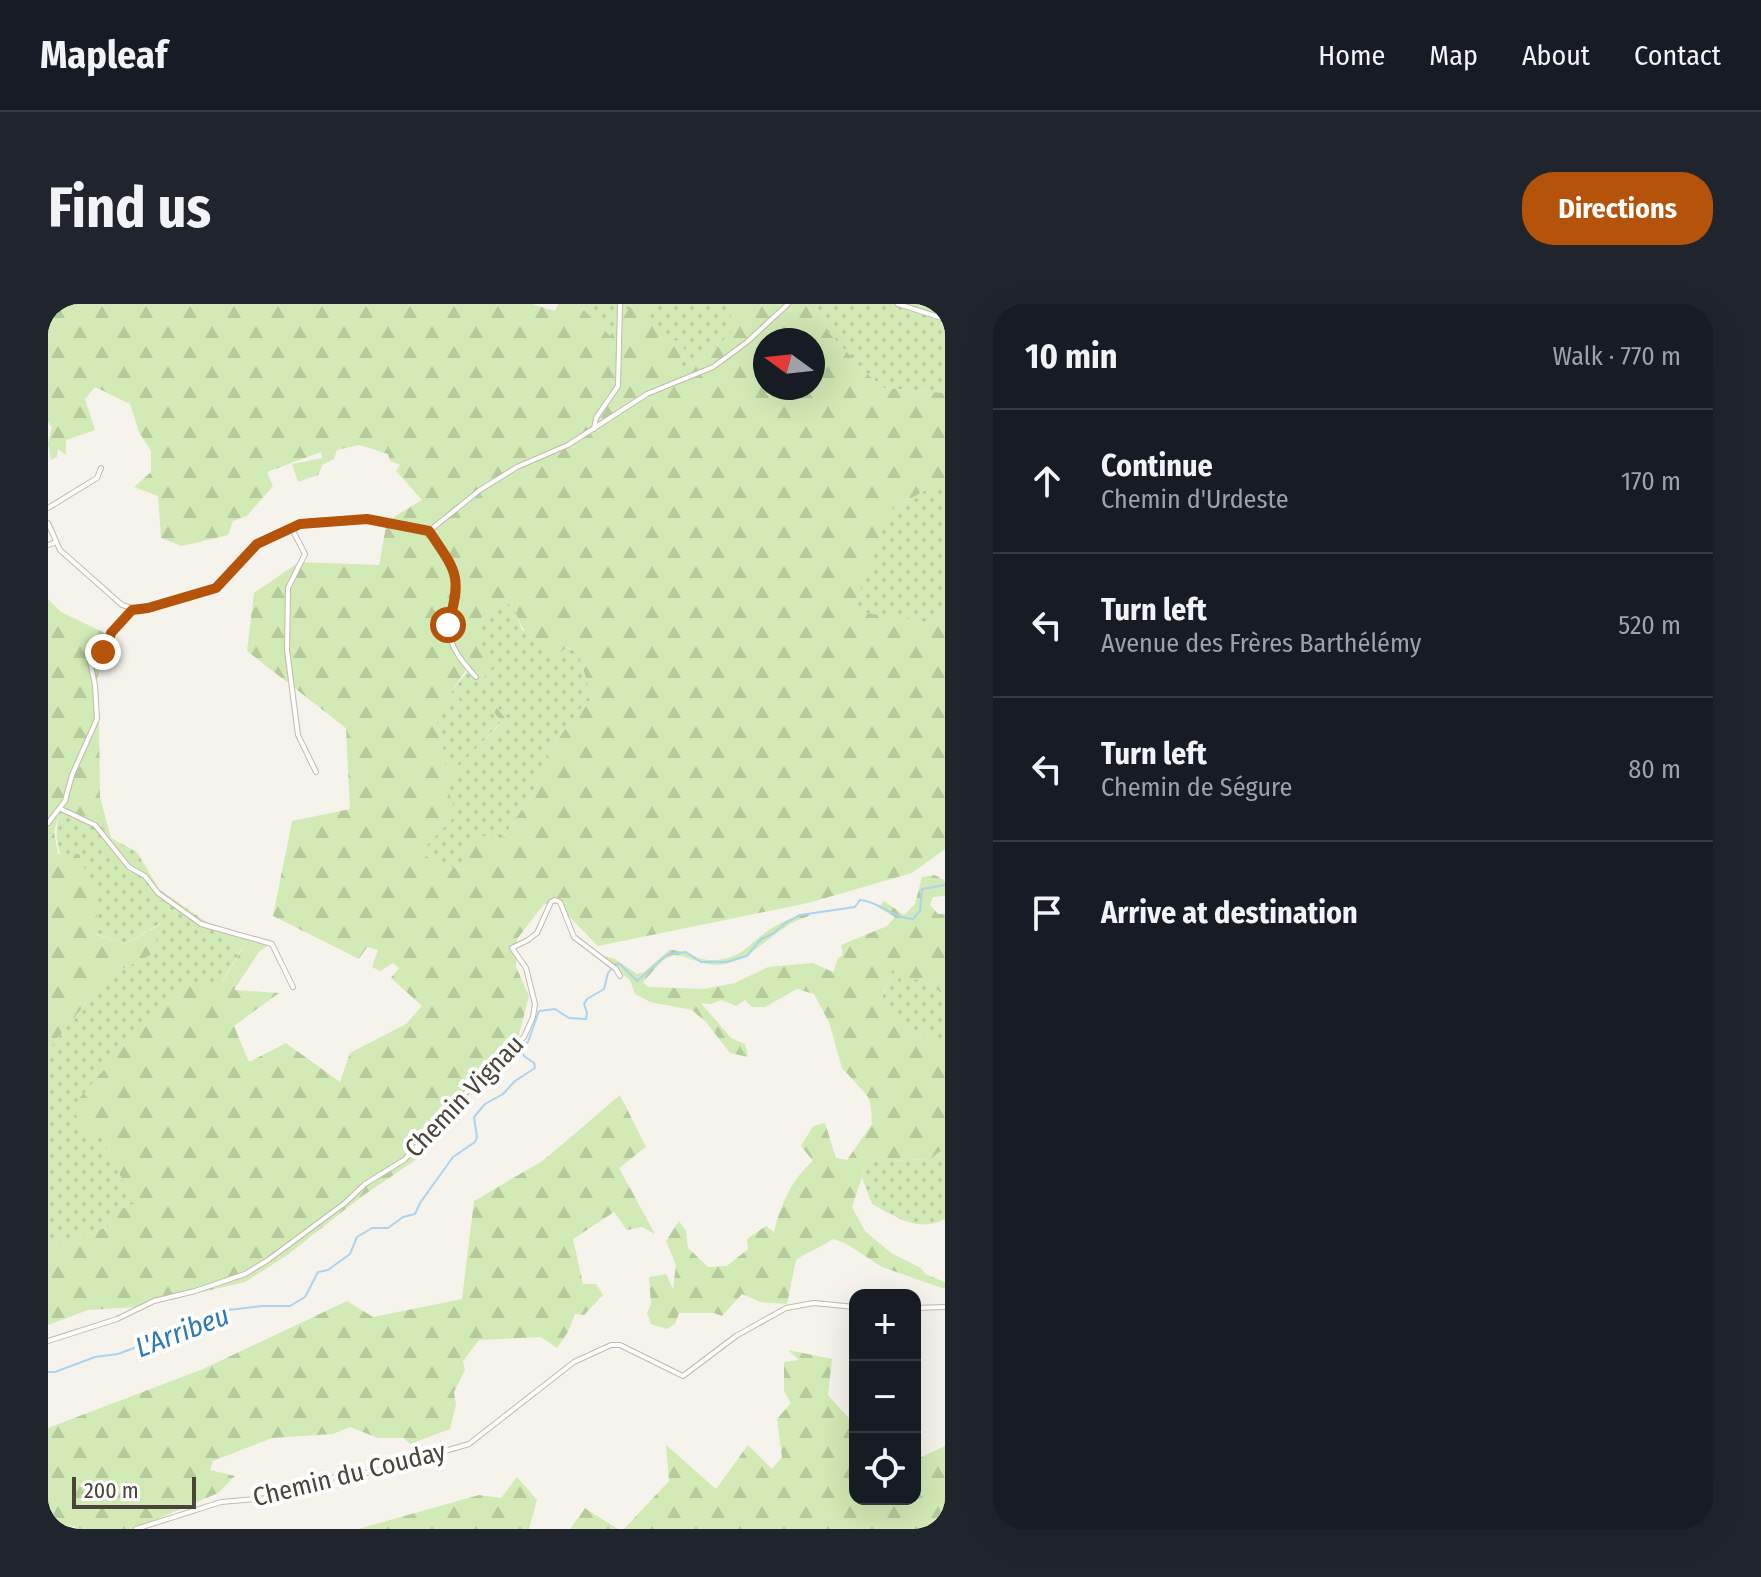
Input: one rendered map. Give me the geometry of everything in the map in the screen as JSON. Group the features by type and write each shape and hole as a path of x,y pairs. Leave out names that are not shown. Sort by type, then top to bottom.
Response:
{"street":[{"path":"48,314 54,304"},
{"path":"594,429 596,418 618,386 620,304"},
{"path":"429,531 480,490 517,467 568,445 647,394 713,367 747,342 788,304"},
{"path":"898,304 945,319"},
{"path":"48,508 97,478 101,468"},
{"path":"48,523 54,543 60,550 122,605 132,610 216,588 257,544 310,521 367,519 429,531 454,568 456,598 448,625 453,645 464,665 476,677"},
{"path":"291,527 305,554 288,588 287,650 298,735 316,772"},
{"path":"48,545 54,543"},
{"path":"48,823 61,809 97,719 95,685 88,652 103,652 111,633 132,610"},
{"path":"61,809 95,825 129,867 145,876 158,893 201,924 272,944 293,987"},
{"name":"Chemin Vignau","path":"48,1341 117,1319 154,1301 245,1274 345,1203 365,1184 404,1160 473,1085 524,1037 535,1004 526,968 512,948 537,933 551,902 560,902 574,937 616,969 620,976"},
{"name":"Chemin du Couday","path":"136,1529 221,1502 269,1498 304,1489 323,1479 373,1472 469,1444 574,1362 611,1345 620,1345 683,1376 736,1336 786,1308 814,1303 849,1306"},
{"path":"921,1308 945,1307"}],"green space":[{"path":"48,304 532,304 555,311 558,304 578,304 610,336 632,304 645,304 660,337 677,341 688,333 678,370 705,357 731,333 731,304 816,304 829,333 884,388 945,393 945,479 889,511 853,611 925,622 945,614 945,849 912,873 808,903 598,946 557,904 544,904 517,939 516,967 529,996 519,1035 509,1052 441,1125 417,1159 361,1197 286,1256 245,1282 137,1307 88,1310 48,1325 48,1247 114,1225 112,1214 134,1203 102,1138 89,1134 71,1108 177,985 222,982 244,946 221,936 222,932 267,946 259,952 234,990 279,993 234,1026 249,1062 286,1043 340,1082 350,1053 406,1024 422,1006 391,978 399,968 393,963 380,971 372,967 378,950 367,947 359,959 273,916 292,821 350,809 346,728 247,651 254,593 299,562 379,565 387,521 422,500 396,471 400,465 390,461 388,454 359,445 337,450 334,459 322,465 318,475 298,482 292,464 322,458 321,452 267,472 273,486 247,516 233,521 228,535 182,546 161,538 158,496 134,487 151,472 151,451 139,432 130,404 95,387 85,399 95,430 66,440 66,455 58,449 57,457 51,460 48,443 52,427 48,422","holes":["512,603 520,623 533,639 557,655 567,647 578,652 592,698 580,709 548,753 535,790 502,839 477,835 465,839 466,869 437,865 421,851 457,814 447,788 494,744 497,734 508,721 491,702 488,705 502,722 459,766 446,768 436,721 452,701 463,707 451,692 466,670 483,679 494,665 482,654 482,614"]},
{"path":"578,304 632,304 610,336"},
{"path":"645,304 731,304 732,333 705,357 678,370 687,334 677,341 659,337"},
{"path":"816,304 945,304 945,393 884,388 829,333"},
{"path":"945,479 945,614 925,622 852,611 889,511"},
{"path":"48,599 61,612 109,635 95,687 99,713 100,797 111,838 92,818 60,810 54,832 58,854 79,854 98,902 95,934 125,944 163,923 151,955 108,976 48,1050"},
{"path":"512,603 522,630 578,652 592,698 580,709 548,753 535,790 502,839 477,835 466,869 437,865 421,851 457,814 446,788 494,744 497,734 508,721 488,705 502,721 459,767 445,768 442,738 436,721 452,700 462,707 464,705 451,692 482,654 482,614"},
{"path":"60,810 92,818 111,838 137,852 159,889 208,923 267,940 267,946 222,933 222,936 244,945 221,983 102,1138 135,1203 114,1225 48,1247 48,1050 108,976 151,955 161,923 125,944 94,933 98,902 71,871 59,851 57,826"},
{"path":"935,875 945,881 945,896 933,897 930,905 938,914 945,914 945,995 921,979 901,981 899,972 893,968 881,999 906,1027 934,1039 945,1055 945,1148 930,1159 867,1162 852,1207 865,1231 891,1253 921,1268 925,1274 945,1282 945,1289 882,1267 845,1243 833,1239 796,1260 787,1304 760,1302 742,1294 722,1316 714,1313 679,1313 675,1324 667,1329 651,1324 647,1313 651,1304 649,1277 666,1274 673,1289 676,1265 666,1241 679,1221 686,1231 688,1248 708,1267 727,1266 748,1249 747,1239 766,1226 774,1232 788,1194 813,1161 801,1146 813,1126 825,1123 836,1158 847,1160 872,1124 871,1107 868,1097 842,1068 829,1022 814,994 797,989 765,1007 752,1007 745,1000 736,1006 721,1000 711,1004 701,1003 731,1038 745,1044 748,1057 730,1053 706,1022 692,1010 650,1002 635,994 630,980 603,959 604,956 615,959 637,974 644,972 669,950 705,960 725,959 741,952 774,927 807,913 809,916 788,925 754,951 735,961 715,965 670,956 643,982 648,987 704,989 735,983 768,967 813,963 833,972 838,958 843,955 841,945 887,926 895,917 879,908 884,901 904,915 915,904 922,877"},
{"path":"893,968 921,979 945,995 945,1055 934,1039 906,1027 881,1000"},
{"path":"620,1095 646,1147 619,1168 655,1234 642,1227 627,1230 614,1212 573,1239 583,1284 596,1284 603,1295 584,1315 575,1314 557,1348 541,1337 479,1340 463,1361 465,1370 454,1392 456,1405 450,1429 410,1444 404,1438 378,1438 350,1427 333,1434 272,1438 213,1461 210,1470 235,1476 218,1493 134,1529 76,1529 75,1526 48,1529 48,1428 203,1369 347,1301 373,1317 462,1299 474,1201 544,1160"},
{"path":"945,1148 945,1219 916,1224 872,1204 862,1178 867,1162 930,1159"},
{"path":"788,1350 832,1359 828,1395 849,1418 849,1505 921,1505 921,1457 945,1446 945,1529 624,1529 669,1481 666,1445 716,1489 748,1445 772,1469 782,1457 777,1419 791,1403 784,1391 784,1362 799,1360"},
{"path":"517,1477 537,1500 529,1529 358,1529 479,1495 501,1498"},
{"path":"585,1508 589,1511 618,1529 570,1529"}],"waterway":[{"name":"L'Arribeu","path":"48,1372 95,1357 118,1354 147,1343 176,1340 181,1326 188,1322 201,1322 220,1311 290,1306 305,1297 318,1272 328,1270 350,1254 357,1237 372,1228 388,1228 403,1217 415,1214 453,1157 475,1142 474,1117 485,1104 503,1094 515,1081 535,1068 521,1050 528,1042 539,1011 555,1009 569,1018 586,1019 584,1004 604,989 608,973 615,964 620,964 637,981 668,954 686,952 701,962 726,962 747,956 761,939 800,915 855,907 860,900 913,919 920,911 922,889 945,885"}],"route":[{"path":"103,652 111,633 132,610 216,588 257,544 274,534 310,521 367,519 429,531 454,568 456,598 448,625"}]}
